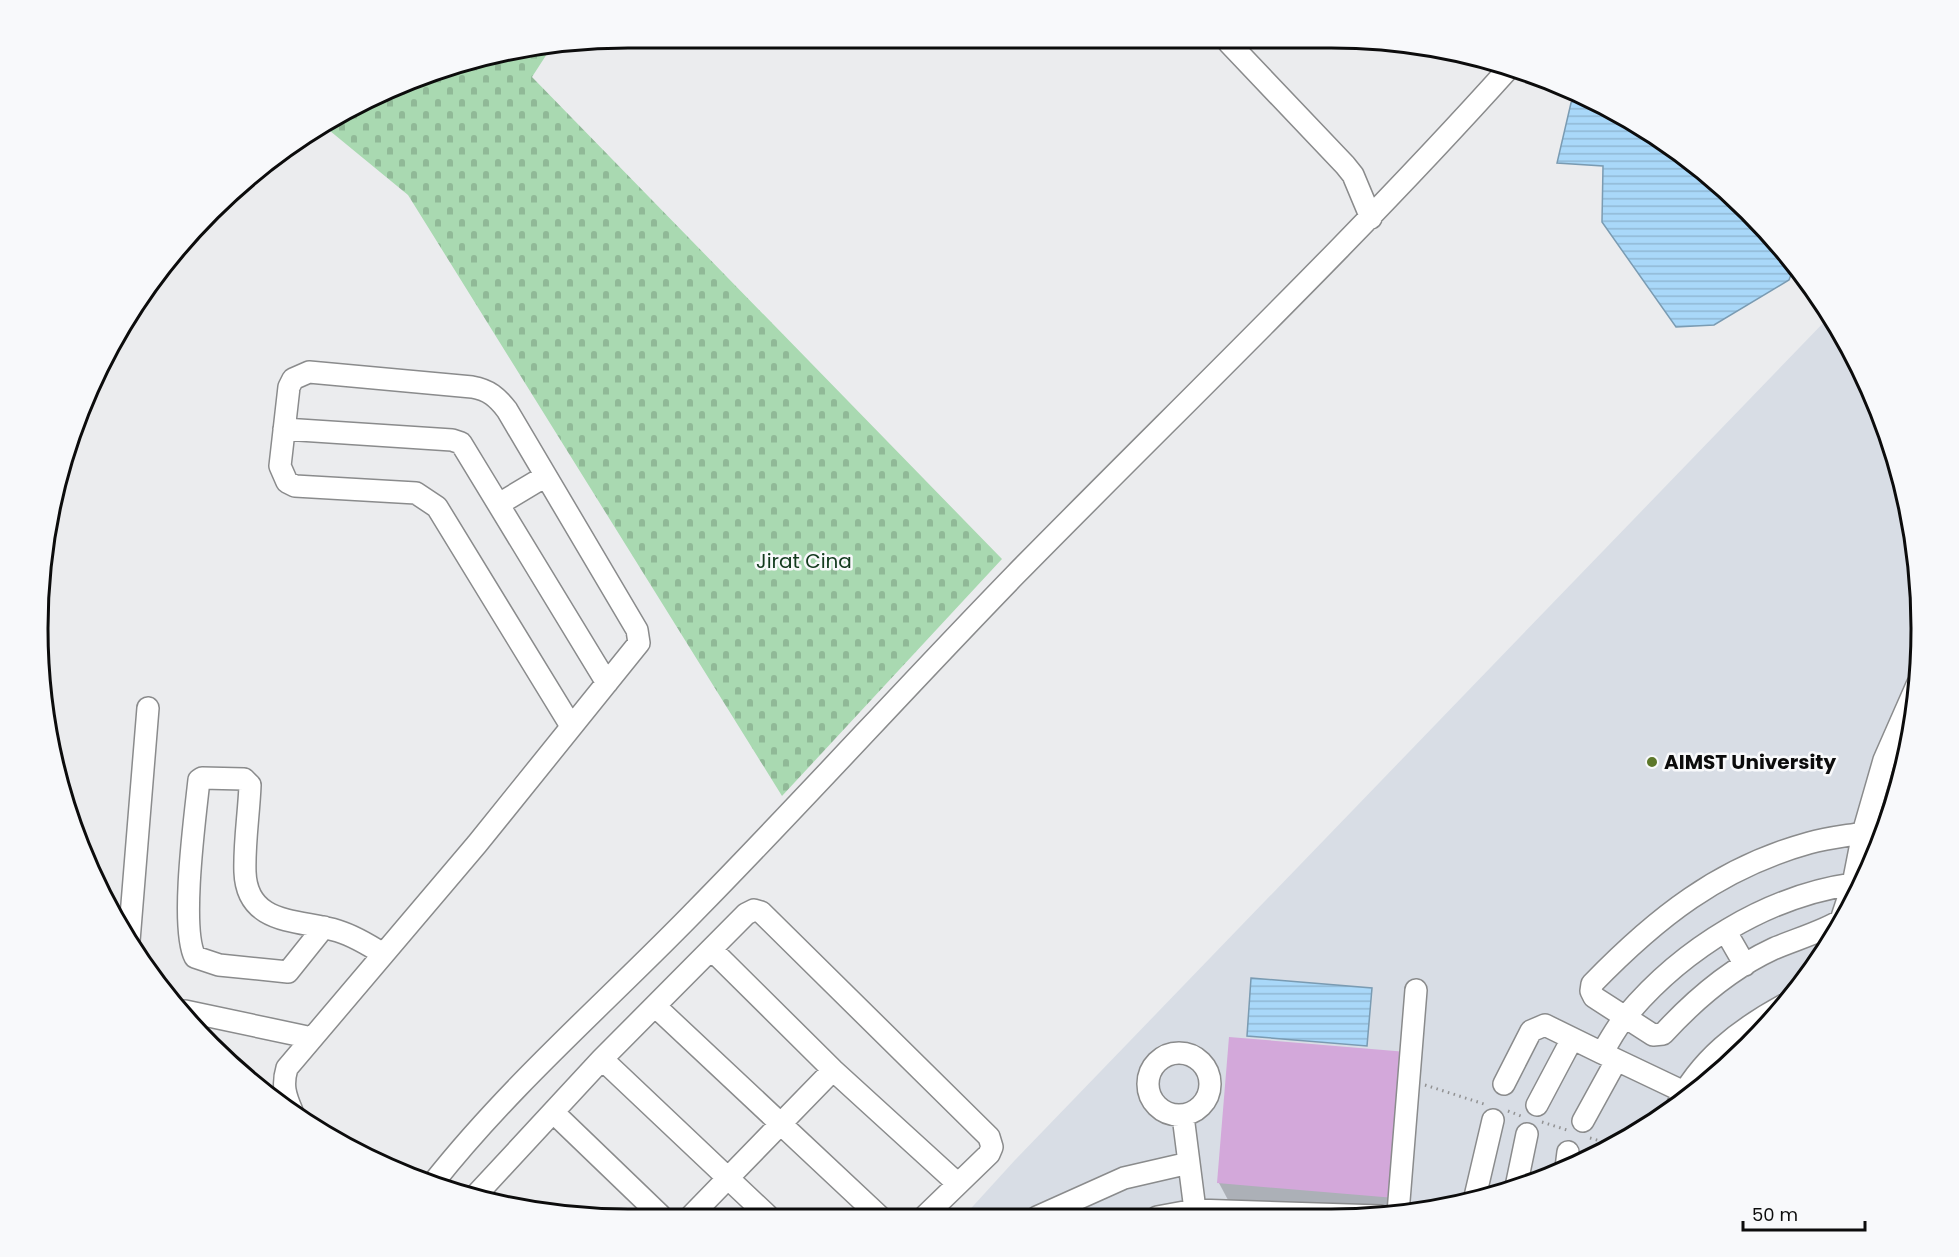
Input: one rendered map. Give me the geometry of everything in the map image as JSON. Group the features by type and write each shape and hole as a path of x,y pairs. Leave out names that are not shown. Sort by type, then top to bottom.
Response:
{"street":[{"path":"1234,48 1349,170 1371,218"},
{"path":"439,1177 500,1107 698,909 1000,591 1371,218 1504,75"},
{"path":"285,1096 284,1081 287,1068 463,861 639,643 639,636 544,477 507,410 496,396 485,389 472,387 309,372 293,379 289,387 280,466 287,482 295,486 416,493 437,507 571,726"},
{"path":"284,429 452,440 461,443 607,683"},
{"path":"499,504 544,477"},
{"path":"130,926 148,708"},
{"path":"1854,878 1863,833 1884,760 1902,730"},
{"path":"324,927 288,972 219,965 195,957 188,931 192,849 199,780 202,778 244,779 250,785 245,872 250,898 258,907 267,915 324,927 353,937 383,954"},
{"path":"1829,925 1769,951 1713,985 1663,1034 1653,1035 1594,997 1591,991 1592,984 1634,940 1704,889 1759,860 1810,843 1863,833"},
{"path":"1583,1121 1626,1016 1668,971 1726,932 1803,895 1851,884"},
{"path":"481,1190 602,1059 746,914 754,910 761,912 989,1137 992,1147 989,1154 932,1209"},
{"path":"1726,932 1746,965"},
{"path":"712,950 833,1070 958,1184"},
{"path":"1399,1205 1416,990"},
{"path":"655,1006 871,1209"},
{"path":"194,1013 312,1038"},
{"path":"1697,1078 1724,1045 1759,1019"},
{"path":"1504,1084 1532,1031 1545,1025 1609,1057 1674,1096"},
{"path":"1537,1105 1572,1039"},
{"path":"602,1059 760,1209"},
{"path":"698,1209 833,1070"},
{"path":"553,1112 654,1209"},
{"path":"1182,1116 1195,1209"},
{"path":"1477,1190 1493,1120"},
{"path":"1518,1178 1527,1134"},
{"path":"1054,1209 1124,1178 1189,1163"}],"shaded area":[{"name":"AIMST University","path":"1823,323 1867,406 1891,478 1900,515 1910,591 1910,666 1906,704 1891,779 1867,851 1851,885 1833,919 1791,982 1741,1039 1684,1089 1621,1131 1553,1165 1481,1189 1444,1198 1368,1208 1330,1209 970,1209 1015,1160"}],"green space":[{"name":"Jirat Cina","path":"547,54 532,77 1002,559 782,796 408,195 330,131 406,92 442,79 515,59"}],"water":[{"path":"1573,101 1621,126 1684,168 1741,218 1791,275 1789,280 1714,325 1676,327 1602,222 1603,166 1557,163"},
{"path":"1251,978 1372,988 1367,1046 1247,1036"}],"building":[{"path":"1229,1037 1407,1052 1395,1198 1217,1183"}],"place":[{"name":"AIMST University","path":"1652,762"}]}
